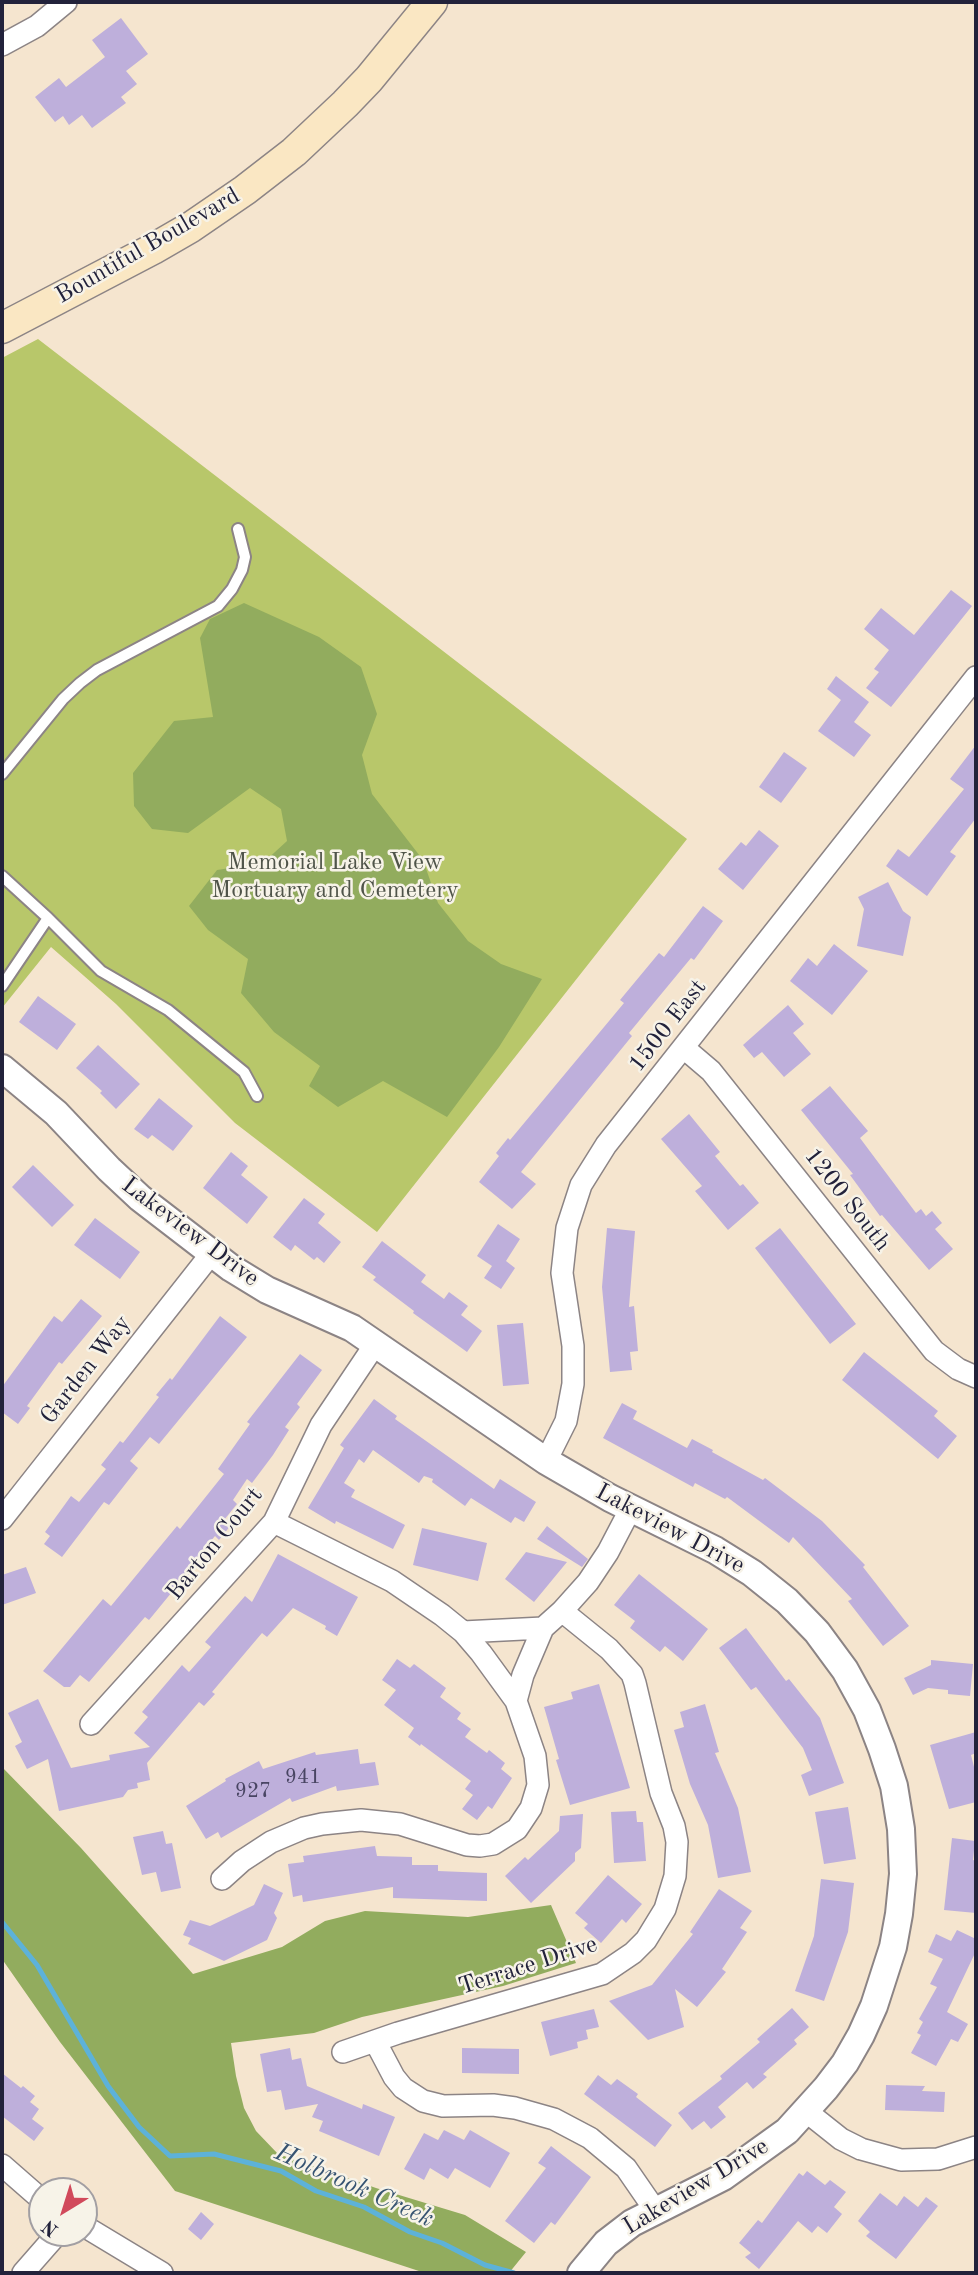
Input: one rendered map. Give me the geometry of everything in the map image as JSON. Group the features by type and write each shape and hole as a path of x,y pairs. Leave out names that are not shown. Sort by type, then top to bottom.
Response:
{"main road":[{"name":"Bountiful Boulevard","path":"2,328 153,249 245,190 294,152 345,104 432,2"}],"street":[{"path":"2,45 37,26 66,2"},
{"name":"1500 East","path":"546,1461 566,1422 573,1384 573,1346 562,1273 563,1249 581,1185 606,1145 976,677"},
{"name":"1200 South","path":"684,1048 711,1071 934,1351 958,1369 976,1377"},
{"name":"Lakeview Drive","path":"2,1068 56,1113 125,1184 211,1254 267,1290 352,1328 546,1461 734,1561 769,1586 803,1617 831,1650 856,1688 876,1732 891,1777 901,1829 903,1874 893,1947 874,2006 861,2035 845,2063 807,2112 787,2131 723,2177 655,2210 612,2238 594,2255 581,2273"},
{"name":"Garden Way","path":"2,1519 211,1254"},
{"name":"Barton Court","path":"91,1724 274,1522 321,1425 376,1343"},
{"path":"516,1701 523,1675 543,1628 562,1611 599,1567 631,1508"},
{"path":"222,1879 242,1861 271,1842 304,1828 331,1823 361,1820 400,1824 467,1845 480,1846 506,1838 525,1820 537,1796 535,1756 516,1701 463,1632 392,1581 274,1522"},
{"name":"Terrace Drive","path":"343,2052 601,1974 633,1953 651,1933 665,1909 676,1876 677,1842 674,1826 661,1793 635,1682 632,1674 609,1649 562,1611"},
{"path":"463,1632 543,1628"},
{"path":"375,2041 394,2077 403,2088 422,2101 443,2106 475,2104 515,2108 554,2119 590,2138 625,2168 655,2210"},
{"path":"807,2112 841,2138 861,2149 901,2160 938,2160 976,2147"},
{"path":"2,2165 28,2188"},
{"path":"98,2234 162,2273"},
{"path":"23,2273 46,2247"}],"lane":[{"path":"2,774 63,699 80,683 97,670 218,606 232,589 242,570 245,557 238,529"},
{"path":"2,876 102,971 168,1010 244,1072 257,1096"},
{"path":"2,986 48,918"}],"green space":[{"name":"Memorial Lake View Mortuary and Cemetery","path":"38,339 687,839 377,1232 235,1123 116,1004 51,947 2,1008 2,358"},
{"path":"244,603 319,637 361,667 377,714 362,755 372,794 423,860 438,903 468,941 501,964 542,979 499,1047 447,1117 383,1081 338,1107 309,1086 320,1066 274,1032 241,993 248,959 208,930 189,906 217,870 263,863 287,841 281,809 250,788 188,833 152,829 134,806 133,773 174,721 213,717 200,638 210,619"},
{"path":"2,1767 81,1848 193,1974 282,1947 325,1921 365,1911 468,1917 551,1905 576,1963 503,1986 362,2017 314,2033 231,2043 244,2108 256,2131 278,2154 465,2215 526,2252 509,2273 425,2273 175,2191 60,2042 2,1959"}],"building":[{"path":"121,18 148,54 126,71 137,84 121,97 126,103 92,128 82,115 69,125 63,116 55,122 35,97 59,78 66,87 105,57 92,40"},
{"path":"951,590 972,606 891,707 866,688 879,672 874,669 889,650 864,629 881,608 914,635"},
{"path":"836,676 869,702 854,722 871,735 854,757 818,731 841,700 827,689"},
{"path":"976,745 976,818 950,852 956,856 927,896 886,866 898,849 909,857 964,789 950,779"},
{"path":"784,752 807,768 781,803 759,787"},
{"path":"759,830 779,846 743,890 718,869 741,842 746,846"},
{"path":"888,882 903,911 911,917 903,956 857,946 864,909 858,897"},
{"path":"703,906 723,921 694,960 691,958 629,1033 632,1036 521,1172 536,1184 512,1209 479,1182 499,1156 496,1153 508,1138 510,1140 624,1003 620,1000 659,953 664,957"},
{"path":"834,944 868,971 832,1015 790,981 808,958 817,966"},
{"path":"38,996 76,1024 57,1050 19,1022"},
{"path":"788,1005 804,1024 793,1033 811,1054 784,1077 762,1052 754,1058 743,1045"},
{"path":"98,1045 140,1084 116,1109 100,1093 102,1091 76,1068"},
{"path":"830,1086 868,1131 860,1138 916,1213 921,1209 926,1216 932,1211 942,1223 935,1229 953,1249 929,1270 882,1215 880,1216 850,1175 853,1174 801,1110"},
{"path":"159,1098 193,1126 173,1151 152,1135 148,1139 134,1129"},
{"path":"689,1114 720,1152 715,1156 740,1186 743,1184 759,1203 728,1230 695,1191 702,1186 661,1139"},
{"path":"231,1152 248,1166 241,1175 268,1197 247,1224 203,1188"},
{"path":"33,1165 74,1205 52,1227 12,1187"},
{"path":"304,1198 325,1214 318,1223 341,1242 324,1263 317,1257 314,1260 295,1245 291,1251 273,1237"},
{"path":"95,1218 140,1252 120,1279 74,1245"},
{"path":"498,1224 520,1239 506,1261 515,1268 501,1289 484,1278 492,1266 477,1256"},
{"path":"607,1228 635,1231 629,1307 634,1306 638,1351 630,1352 632,1370 610,1372 602,1287"},
{"path":"780,1228 856,1324 830,1344 755,1248"},
{"path":"382,1241 426,1275 421,1282 444,1299 449,1292 468,1306 461,1315 482,1331 467,1352 413,1313 414,1311 373,1280 376,1277 362,1267"},
{"path":"81,1299 102,1316 62,1364 59,1362 27,1406 30,1408 18,1424 2,1412 2,1387 54,1316 62,1322"},
{"path":"220,1316 247,1337 159,1444 150,1437 130,1461 138,1468 109,1505 104,1502 62,1557 44,1544 50,1536 45,1532 71,1496 79,1502 106,1469 101,1465 120,1441 123,1443 159,1397 156,1395 170,1378 172,1380"},
{"path":"523,1323 529,1384 503,1386 497,1325"},
{"path":"864,1352 938,1411 934,1416 957,1436 938,1459 842,1380"},
{"path":"300,1354 322,1370 297,1404 300,1407 285,1427 289,1430 273,1455 252,1483 247,1479 233,1500 237,1504 224,1520 231,1525 219,1540 215,1536 190,1566 194,1569 183,1583 181,1581 149,1620 145,1617 89,1682 80,1675 70,1687 64,1687 43,1671 103,1599 111,1606 177,1526 180,1529 224,1474 218,1469 250,1424 247,1422"},
{"path":"374,1399 397,1416 395,1419 494,1489 500,1479 536,1502 524,1522 515,1517 511,1523 471,1498 465,1506 432,1482 433,1479 424,1476 419,1483 373,1450 364,1463 359,1459 344,1483 355,1490 351,1497 405,1525 393,1549 336,1521 335,1524 308,1508 344,1448 340,1445"},
{"path":"622,1403 637,1411 633,1419 687,1448 692,1439 763,1480 765,1478 822,1521 865,1565 863,1567 909,1626 883,1646 848,1601 852,1599 793,1537 789,1543 727,1497 725,1499 695,1483 693,1487 603,1438"},
{"path":"547,1526 588,1559 582,1567 537,1539"},
{"path":"422,1528 487,1543 478,1581 413,1565"},
{"path":"526,1552 567,1562 534,1602 505,1579"},
{"path":"278,1554 358,1597 337,1636 325,1629 326,1626 293,1608 267,1637 262,1633 212,1692 215,1694 204,1706 199,1702 147,1763 150,1780 137,1783 138,1788 128,1790 123,1797 59,1811 48,1759 27,1769 15,1746 22,1742 8,1713 38,1699 71,1768 110,1760 109,1755 150,1747 134,1733 148,1717 142,1712 182,1665 189,1672 211,1647 205,1642 245,1596 252,1602"},
{"path":"26,1567 36,1593 2,1605 2,1575"},
{"path":"639,1574 708,1629 683,1661 665,1646 660,1652 630,1628 635,1621 614,1605"},
{"path":"746,1628 786,1681 789,1679 820,1718 844,1783 809,1796 801,1775 812,1770 803,1748 756,1687 751,1690 719,1648"},
{"path":"397,1659 410,1668 414,1664 446,1688 440,1697 461,1713 457,1719 471,1729 465,1737 487,1753 489,1750 505,1763 501,1769 512,1778 492,1809 488,1806 477,1820 462,1809 473,1795 465,1789 471,1781 408,1737 414,1728 384,1705 396,1690 382,1680"},
{"path":"931,1660 973,1664 970,1696 948,1694 948,1690 928,1688 913,1695 904,1678 931,1665"},
{"path":"599,1684 630,1788 570,1805 544,1707 573,1699 571,1692"},
{"path":"705,1704 719,1752 715,1753 738,1808 751,1872 718,1878 708,1825 690,1784 674,1730 684,1727 680,1712"},
{"path":"976,1732 976,1753 971,1755 976,1775 976,1802 949,1809 930,1745"},
{"path":"358,1749 360,1764 375,1762 379,1785 337,1791 336,1786 292,1802 290,1798 221,1838 218,1832 206,1839 186,1806 226,1781 225,1779 259,1761 263,1769 315,1752 316,1755"},
{"path":"848,1807 856,1859 824,1864 815,1812"},
{"path":"636,1811 637,1822 643,1822 646,1861 614,1863 611,1812"},
{"path":"583,1814 581,1848 575,1853 575,1861 531,1903 505,1876 525,1857 528,1860 559,1831 560,1816"},
{"path":"163,1831 166,1844 172,1843 181,1888 161,1892 156,1872 142,1875 133,1837"},
{"path":"952,1838 975,1841 973,1860 976,1861 976,1913 944,1910"},
{"path":"375,1846 377,1856 412,1857 412,1865 438,1865 438,1871 487,1873 487,1901 393,1898 393,1887 303,1902 302,1895 293,1897 288,1864 304,1862 303,1856"},
{"path":"608,1875 642,1904 626,1923 622,1919 601,1943 584,1928 588,1924 575,1913"},
{"path":"821,1879 854,1883 848,1932 824,2001 795,1991 814,1936"},
{"path":"264,1884 283,1893 274,1913 277,1918 267,1940 224,1961 188,1944 191,1938 183,1935 190,1920 210,1926 254,1905"},
{"path":"719,1889 752,1911 740,1928 747,1932 722,1969 726,1972 697,2007 675,1989 684,2027 648,2040 609,2001 652,1985 693,1934 690,1932"},
{"path":"957,1930 976,1939 976,1951 947,2012 968,2024 958,2042 951,2039 936,2066 911,2053 921,2035 917,2033 923,2022 919,2019 937,1987 930,1984 943,1959 928,1952 936,1934 951,1941"},
{"path":"792,2008 809,2027 794,2040 797,2044 763,2074 767,2077 753,2089 747,2082 718,2107 726,2117 711,2129 704,2121 692,2130 678,2113 722,2079 720,2076 760,2042 757,2039"},
{"path":"594,2009 599,2027 586,2030 588,2039 577,2042 578,2048 550,2056 541,2022"},
{"path":"290,2048 292,2060 301,2058 307,2086 362,2109 363,2104 395,2117 379,2156 319,2131 323,2121 312,2117 318,2104 285,2110 281,2090 267,2092 260,2054"},
{"path":"462,2048 519,2049 519,2074 462,2073"},
{"path":"2,2073 35,2096 30,2102 39,2109 32,2119 44,2128 34,2141 2,2116"},
{"path":"598,2075 611,2085 617,2079 672,2125 655,2147 584,2094"},
{"path":"886,2085 925,2086 922,2091 945,2092 944,2112 885,2110"},
{"path":"444,2130 464,2140 470,2130 510,2153 490,2188 455,2168 448,2179 430,2168 424,2180 404,2169 424,2133 438,2140"},
{"path":"551,2146 591,2177 555,2225 551,2222 534,2243 505,2221 546,2168 538,2163"},
{"path":"807,2171 825,2185 830,2180 846,2192 834,2207 842,2214 827,2233 818,2226 812,2233 798,2221 759,2269 745,2257 751,2253 739,2243 758,2220 762,2223 799,2173 803,2176"},
{"path":"880,2193 897,2206 904,2196 918,2207 926,2197 938,2206 896,2259 866,2236 870,2232 858,2221"},
{"path":"201,2212 214,2224 201,2240 188,2229"}],"waterway":[{"name":"Holbrook Creek","path":"2,1922 37,1965 108,2086 139,2127 170,2156 214,2154 281,2171 316,2191 364,2207 410,2232 442,2243 485,2265 514,2273"}]}
